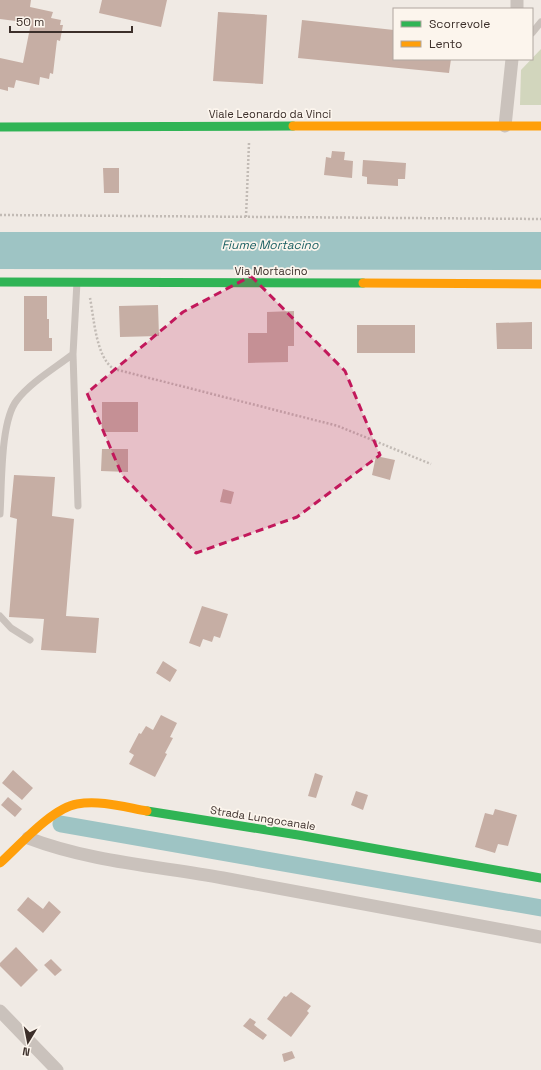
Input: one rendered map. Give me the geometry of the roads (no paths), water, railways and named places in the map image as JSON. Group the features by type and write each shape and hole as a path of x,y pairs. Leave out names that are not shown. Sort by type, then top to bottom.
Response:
{"street":[{"path":"505,126 512,60"},
{"name":"Viale Leonardo da Vinci","path":"0,127 541,126"},
{"name":"Via Mortacino","path":"0,282 541,284"},
{"name":"Strada Lungocanale","path":"0,863 52,816 62,809 76,804 97,803 298,835 541,878"},
{"path":"28,838 68,852 93,858 208,875 541,937"},
{"path":"0,1012 57,1070"}],"lane":[{"path":"533,32 541,22"},
{"path":"78,506 73,354 82,282"},
{"path":"0,514 6,428 13,406 22,394 73,354"},
{"path":"0,616 11,628 30,640"}],"water":[{"name":"Fiume Mortacino","path":"0,232 541,232 541,270 0,269"}],"waterway":[{"path":"61,824 541,908"}]}
